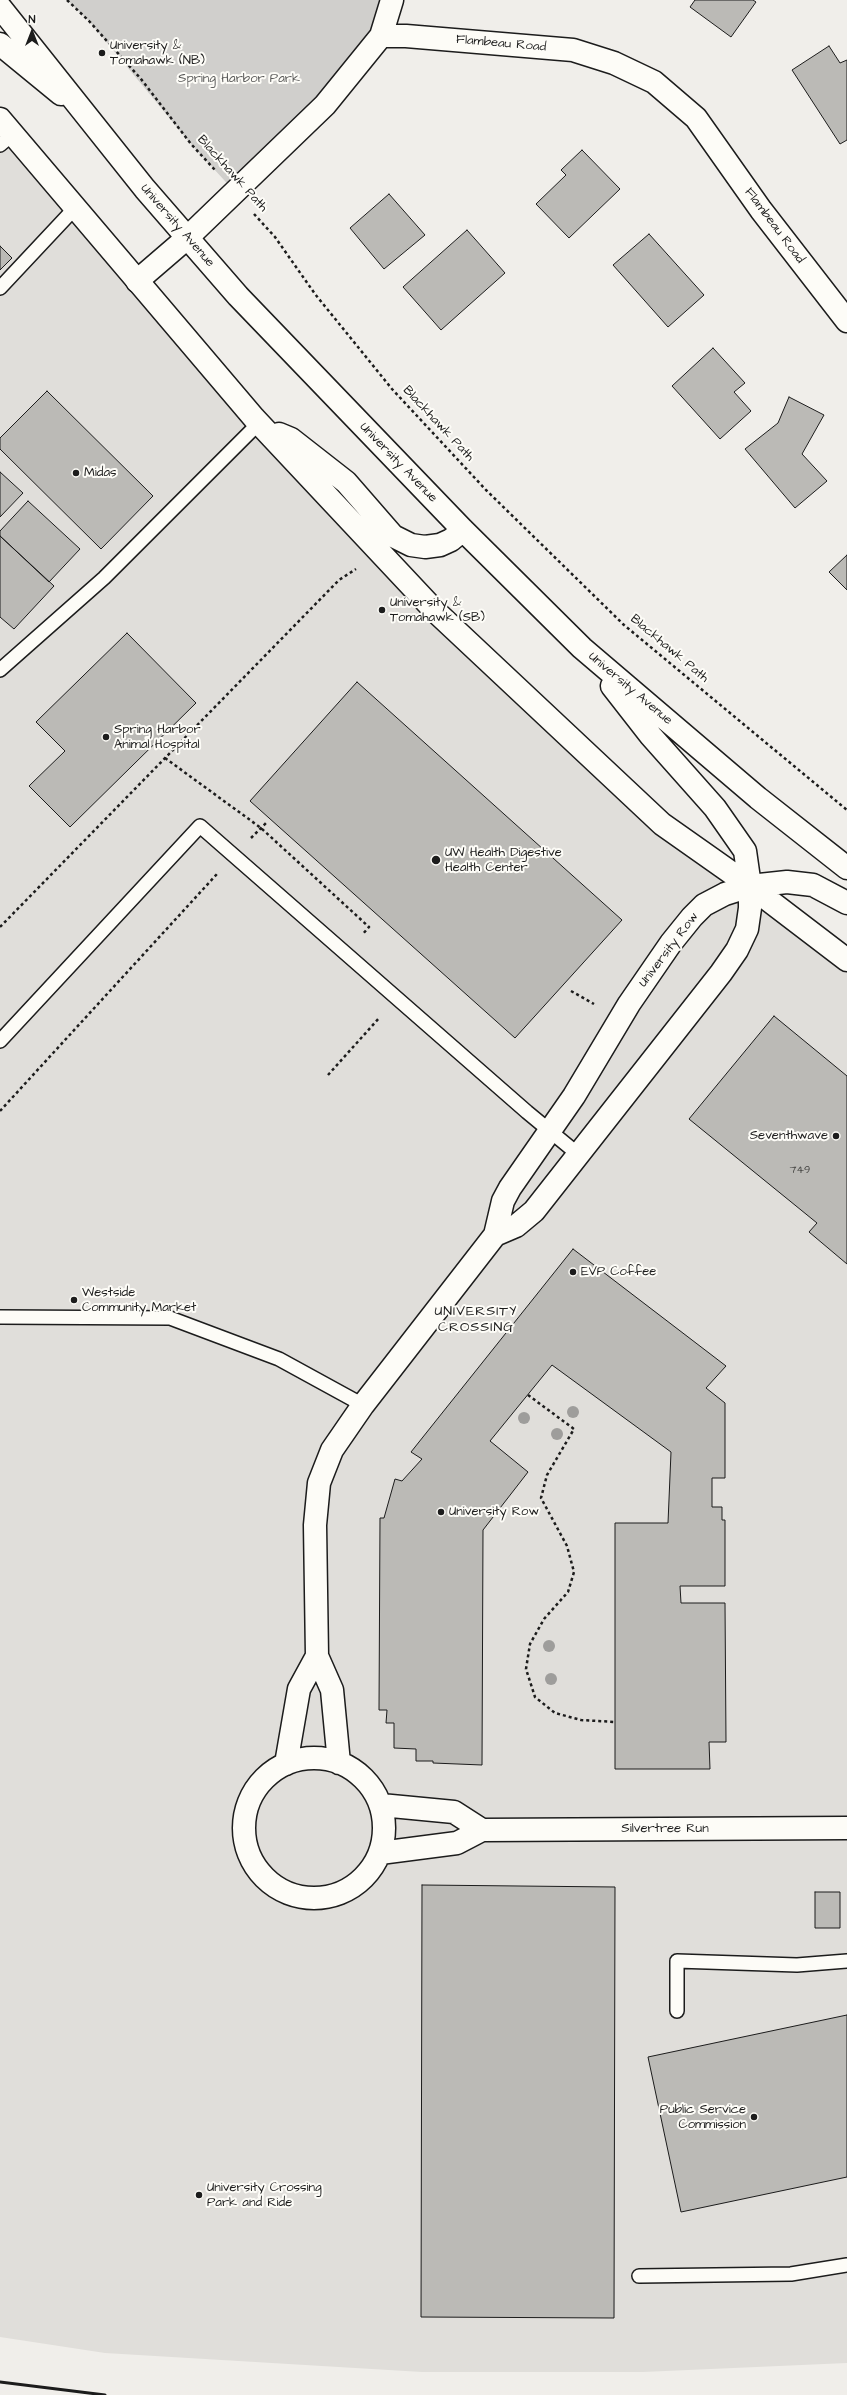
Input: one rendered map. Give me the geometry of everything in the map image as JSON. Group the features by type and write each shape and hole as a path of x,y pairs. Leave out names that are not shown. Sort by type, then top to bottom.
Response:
{"street":[{"path":"137,281 187,238 325,105 381,36 392,0"},
{"name":"University Avenue","path":"0,7 90,117 145,189 238,296 463,530 582,648 758,798 847,868"},
{"name":"Flambeau Road","path":"381,36 406,36 573,50 614,63 654,82 696,118 761,210 847,320"},
{"path":"0,44 90,117"},
{"path":"4,133 75,208 259,423 446,622 662,824 750,886 847,960"},
{"path":"259,423 291,439 346,482 393,536 411,545 424,547 440,545 451,540 463,530"},
{"path":"582,648 651,736 715,808 745,851 750,886"},
{"path":"750,886 787,882 813,884 847,902"},
{"name":"University Row","path":"339,1763 332,1690 317,1656 315,1525 319,1483 332,1450 363,1405 496,1235 506,1195 574,1096 629,1004 692,917 711,901 750,886 748,923 737,950 686,1020 528,1217 516,1226 496,1235"},
{"name":"University Row","path":"286,1764 299,1689 317,1656"},
{"path":"304,1759 322,1759 339,1763 357,1773 371,1788 381,1806 385,1829 380,1853 371,1870 357,1884 339,1894 320,1898 300,1897 281,1890 265,1879 253,1862 246,1845 244,1825 248,1806 256,1789 270,1774 286,1764 304,1759"},
{"path":"381,1806 454,1812 482,1830"},
{"name":"Silvertree Run","path":"380,1853 458,1843 482,1830 847,1828"}],"lane":[{"path":"0,288 75,208"},
{"path":"0,670 104,578 259,423"},
{"path":"0,1041 200,826 397,999 579,1155"},
{"path":"0,1317 170,1318 279,1358 363,1405"},
{"path":"677,2010 677,1961 797,1965 847,1961"},
{"path":"639,2276 791,2274 847,2265"}],"path":[{"name":"Blackhawk Path","path":"67,0 89,21 141,79 191,144 276,237 315,294 392,389 486,490 624,625 847,810"},
{"path":"0,927 339,580 379,552"},
{"path":"165,758 261,828 369,927 345,952"},
{"path":"0,1111 196,896 267,822"},
{"path":"572,990 594,1004"},
{"path":"328,1075 397,999"},
{"path":"528,1395 574,1429 546,1475 542,1498 567,1546 574,1572 568,1592 544,1619 530,1644 526,1669 535,1697 555,1713 581,1720 615,1722"}],"shaded area":[{"name":"UNIVERSITY CROSSING","path":"0,119 254,418 662,824 847,960 847,2363 643,2372 422,2372 105,2353 0,2337"}],"green space":[{"name":"Spring Harbor Park","path":"67,0 392,0 381,36 235,192 191,144 89,21"}],"building":[{"path":"695,0 753,0 756,2 731,37 690,7"},
{"path":"829,46 840,63 847,60 847,140 840,144 792,70"},
{"path":"582,150 620,189 569,238 536,204 566,175 561,170"},
{"path":"389,194 425,235 384,269 350,228"},
{"path":"467,230 505,273 441,330 403,287"},
{"path":"649,234 704,295 668,327 613,265"},
{"path":"0,246 12,258 0,270"},
{"path":"713,348 745,383 734,392 751,411 720,439 672,386"},
{"name":"Midas","path":"47,391 153,496 101,549 0,449 0,438"},
{"path":"789,397 824,415 802,454 827,481 795,508 745,449 778,423"},
{"path":"0,472 23,493 0,517"},
{"path":"28,501 80,549 49,582 0,536 0,531"},
{"path":"0,536 54,586 14,629 0,617"},
{"path":"847,555 847,590 829,572"},
{"name":"Spring Harbor Animal Hospital","path":"127,633 196,703 70,827 29,786 65,751 36,722"},
{"name":"UW Health Digestive Health Center","path":"357,682 622,920 515,1038 250,801"},
{"path":"774,1016 847,1076 847,1264 809,1232 817,1223 689,1119"},
{"name":"University Row","path":"573,1249 726,1366 706,1388 725,1403 725,1478 712,1478 712,1507 722,1507 722,1520 725,1520 725,1586 680,1586 681,1603 725,1603 726,1742 709,1742 710,1769 615,1769 615,1523 668,1523 671,1452 552,1365 490,1441 528,1472 483,1530 482,1765 416,1761 416,1749 394,1748 394,1723 386,1723 387,1710 379,1710 380,1518 384,1518 395,1479 402,1481 422,1459 411,1452"},
{"path":"422,1885 615,1887 614,2318 421,2317"},
{"path":"815,1892 840,1892 840,1928 815,1928"},
{"name":"Public Service Commission","path":"847,2015 847,2177 681,2212 648,2057"}],"railway":[{"path":"0,2382 105,2395"}],"place":[{"name":"University & Tomahawk (NB)","path":"102,53"},
{"name":"Midas","path":"76,473"},
{"name":"University & Tomahawk (SB)","path":"382,610"},
{"name":"Spring Harbor Animal Hospital","path":"106,737"},
{"name":"UW Health Digestive Health Center","path":"436,860"},
{"name":"Seventhwave","path":"836,1136"},
{"name":"EVP Coffee","path":"573,1272"},
{"name":"Westside Community Market","path":"74,1300"},
{"name":"University Row","path":"441,1512"},
{"name":"Public Service Commission","path":"754,2117"},
{"name":"University Crossing Park and Ride","path":"199,2195"}],"district":[{"name":"UNIVERSITY CROSSING","path":"476,1320"}]}
